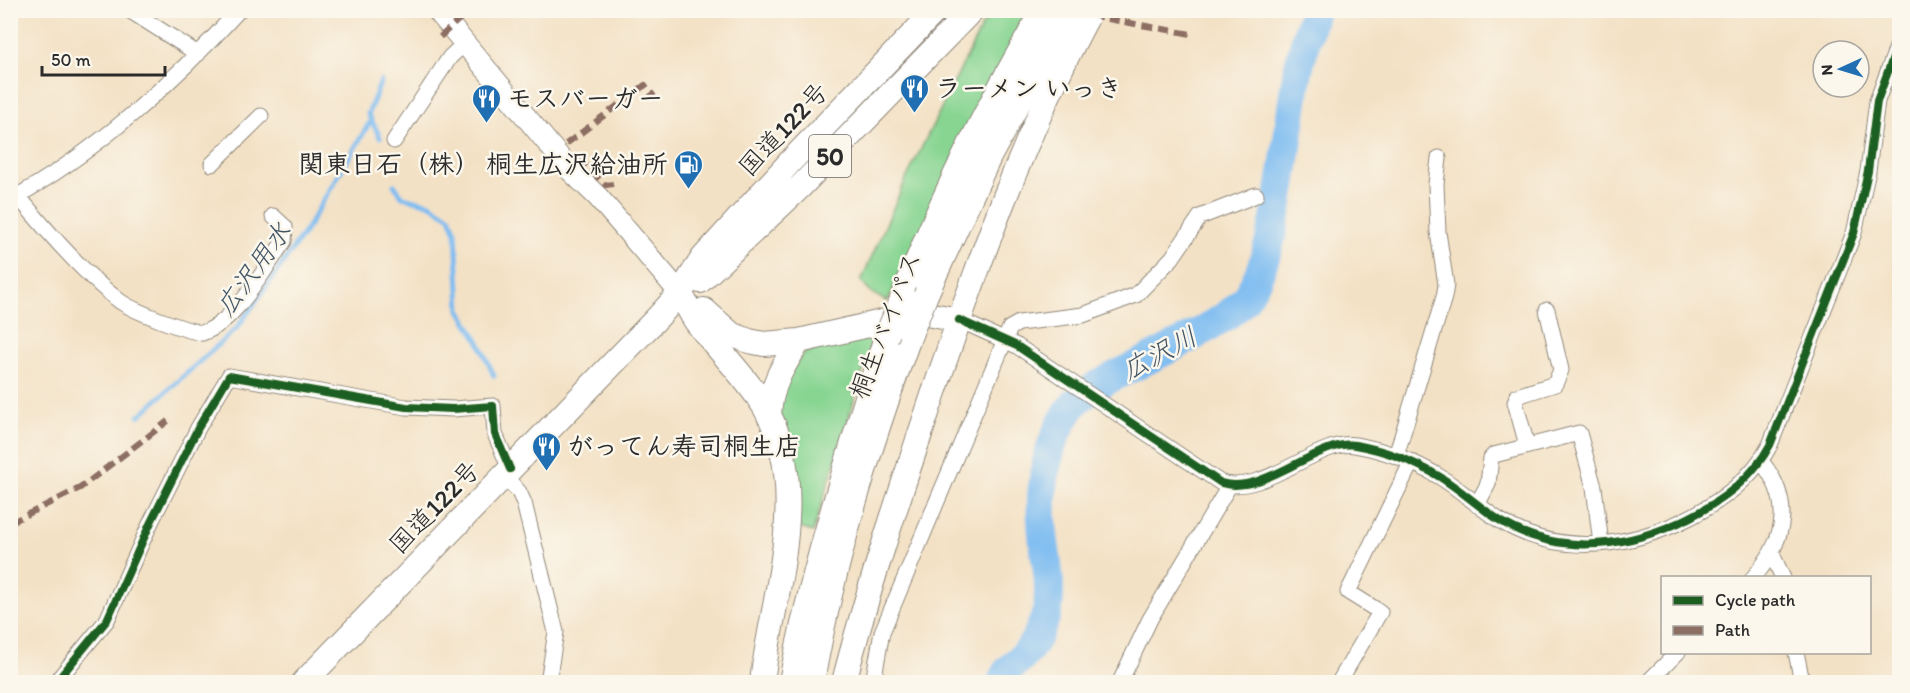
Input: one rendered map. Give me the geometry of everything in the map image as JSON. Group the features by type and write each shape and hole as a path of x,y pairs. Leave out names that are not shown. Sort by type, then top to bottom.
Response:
{"highway":[{"name":"国道122号","path":"304,682 584,395 680,293 703,258 758,197 936,10"},
{"name":"国道122号","path":"680,293 707,277 800,187 972,10"},
{"name":"桐生バイパス","path":"791,682 810,588 886,337 969,146 1044,10"},
{"name":"桐生バイパス","path":"812,682 830,597 861,477 911,332 989,157 1069,10"},
{"path":"844,682 875,569 959,320 1014,170 1091,10"},
{"path":"680,293 738,338 764,344 799,341 921,313 959,320"},
{"path":"680,293 697,323 737,368 769,416 783,460 788,511 762,682"},
{"path":"769,416 770,397 777,375 799,341"}],"main road":[{"path":"437,10 571,171 598,197 680,293"}],"street":[{"path":"129,10 198,54"},
{"path":"238,10 198,54 64,167 14,198 122,302 139,311 202,333 211,330 233,311 284,241 285,226 273,216"},
{"path":"959,320 1006,340 1080,387 1215,480 1229,486 1264,479 1344,445 1354,445 1396,456 1439,476 1509,526 1543,540 1571,545 1601,544 1630,539 1687,519 1726,495 1761,461 1796,382 1854,232 1868,171 1877,101 1899,39"},
{"path":"394,141 450,57 464,44"},
{"path":"212,164 261,116"},
{"path":"1396,456 1446,285 1437,208 1439,158"},
{"path":"873,682 882,632 1014,324 1083,315 1136,295 1172,258 1200,216 1256,195"},
{"path":"1527,445 1515,402 1517,396 1555,384 1561,370 1547,310"},
{"path":"56,682 107,620 151,522 198,428 229,376 406,407 453,409 493,406 495,434 507,472 524,503 556,632 548,682"},
{"path":"1477,505 1488,484 1491,458 1527,445 1579,433 1594,487 1601,544"},
{"path":"1755,576 1772,554 1780,533 1782,502 1773,475 1761,461"},
{"path":"1339,682 1380,612 1348,592 1411,463"},
{"path":"1120,682 1150,620 1229,486"},
{"path":"1772,554 1782,576"},
{"path":"1648,682 1676,654"},
{"path":"1796,654 1802,682"}],"green space":[{"path":"995,11 1034,11 887,302 869,291 861,281 906,179 983,24"},
{"path":"874,336 813,532 793,526 779,415 781,383 803,354 813,349"}],"waterway":[{"name":"広沢川","path":"1002,682 1009,669 1030,648 1047,612 1049,585 1043,532 1042,492 1051,447 1063,420 1071,408 1094,388 1188,339 1234,310 1249,293 1261,268 1271,238 1278,204 1296,81 1314,10"},
{"path":"380,137 368,114 381,81"},
{"name":"広沢用水","path":"139,416 237,328 306,230 370,122"},
{"path":"394,185 403,197 430,204 450,217 456,233 460,310 479,342 494,376"}],"marked path":[{"path":"1090,13 1102,18 1191,34"},
{"path":"440,37 463,16"},
{"path":"566,144 645,85 652,95 655,93"},
{"path":"578,158 606,185 613,184"},
{"path":"10,523 80,488 168,421"}],"cycle path":[{"path":"959,320 1017,346 1221,483 1238,485 1255,482 1325,450 1340,445 1355,445 1388,453 1420,466 1448,482 1499,520 1542,539 1565,543 1611,543 1656,532 1705,509 1731,491 1753,470 1770,445 1854,233 1868,171 1877,101 1900,39"},
{"path":"56,682 107,620 151,522 198,428 229,376 406,407 453,409 493,406 495,434 510,469"}],"place":[{"name":"ラーメン いっき","path":"914,114"},
{"name":"モスバーガー","path":"486,124"},
{"name":"関東日石（株） 桐生広沢給油所","path":"689,190"},
{"name":"がってん寿司桐生店","path":"546,472"}]}
